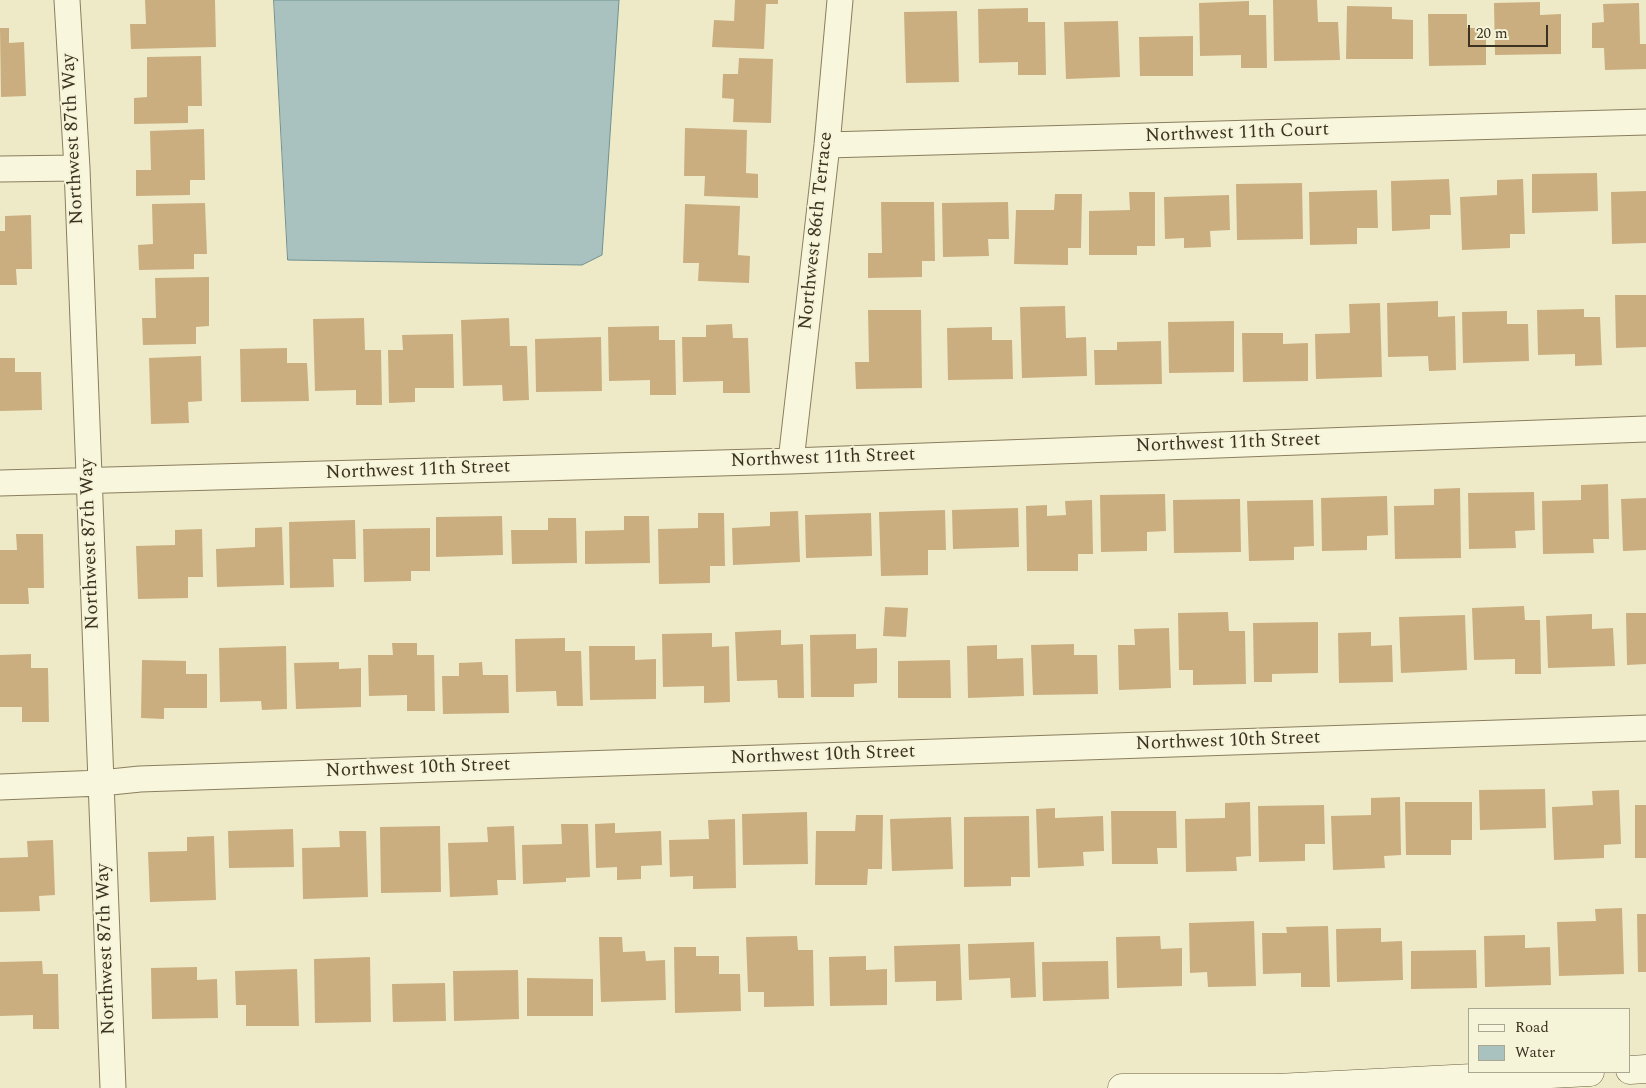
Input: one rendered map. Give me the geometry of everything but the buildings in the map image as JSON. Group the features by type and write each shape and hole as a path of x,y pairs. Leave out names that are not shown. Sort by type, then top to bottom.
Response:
{"street":[{"name":"Northwest 87th Way","path":"67,0 77,168 113,1088"},
{"name":"Northwest 86th Terrace","path":"792,461 827,145 840,0"},
{"name":"Northwest 11th Court","path":"827,145 1646,122"},
{"path":"0,169 77,168"},
{"name":"Northwest 11th Street","path":"0,483 792,461 1646,429"},
{"name":"Northwest 10th Street","path":"0,787 101,783 160,778 1646,728"},
{"path":"1631,1070 1646,1069"},
{"path":"1122,1088 1277,1088 1570,1073"}],"water":[{"path":"274,0 619,0 602,255 582,265 288,260"}]}
